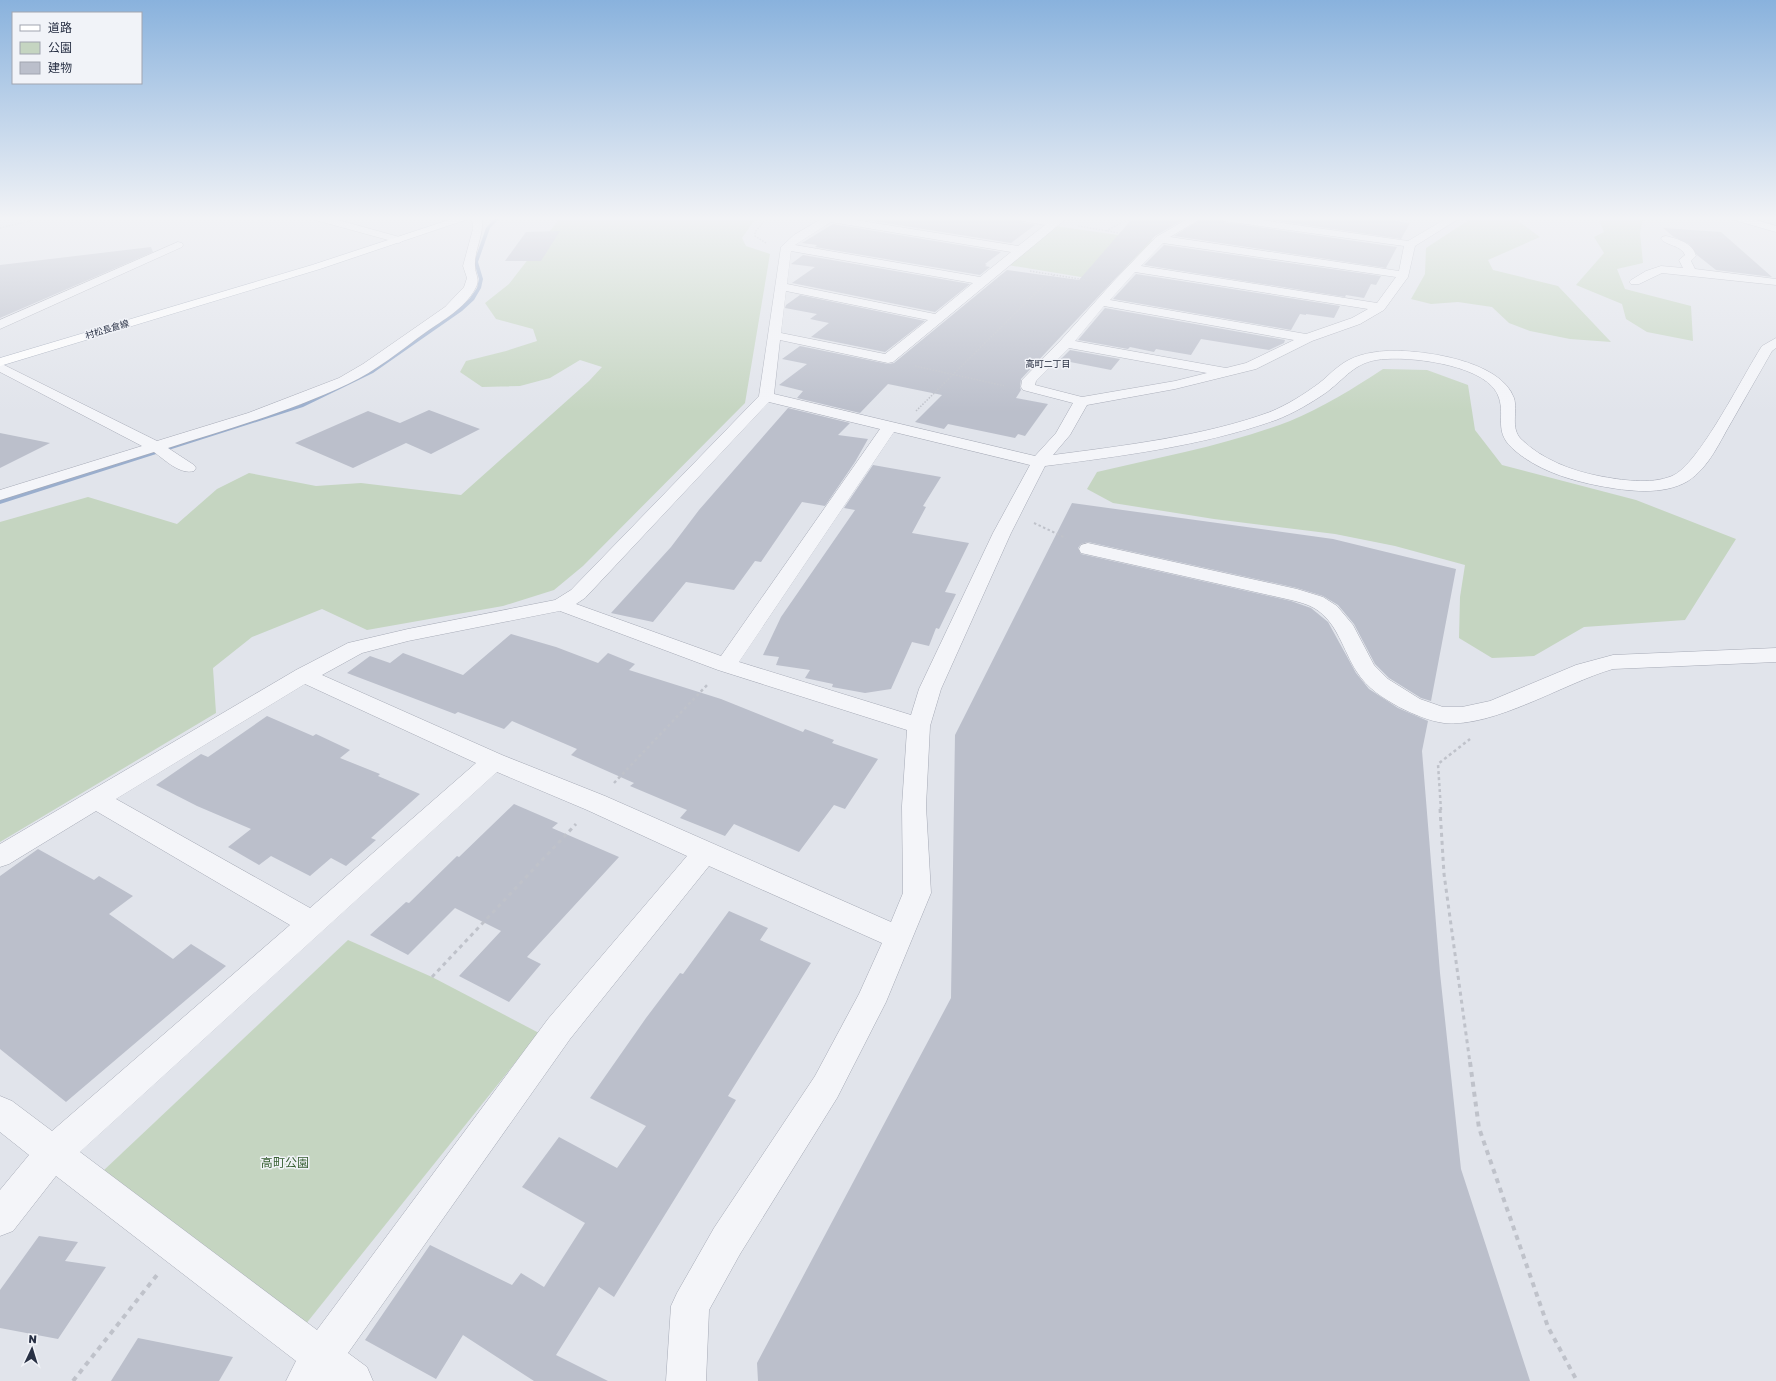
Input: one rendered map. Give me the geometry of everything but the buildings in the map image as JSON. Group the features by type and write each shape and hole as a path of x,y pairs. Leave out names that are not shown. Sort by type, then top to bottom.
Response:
{"main road":[{"name":"村松長倉線","path":"0,362 265,282"}],"street":[{"path":"1,324 94,282"},
{"path":"0,495 253,416 344,381 368,367 449,310 462,298 471,282"},
{"path":"0,857 304,674 355,648 408,635 527,613 561,605 578,594 766,397 781,282"},
{"path":"774,335 888,359 980,282"},
{"path":"1119,282 1066,343 1029,380 1028,387 1082,401 1107,398 1230,372 1251,366 1307,338 1356,321 1380,307 1398,282"},
{"path":"1224,282 1380,307"},
{"path":"780,286 938,318"},
{"path":"1101,302 1307,338"},
{"path":"766,397 1039,462 1124,450 1191,438 1265,418 1301,402 1327,384 1350,364 1358,360 1397,355 1430,357 1464,366 1487,375 1497,382 1504,390 1507,398 1506,421 1509,433 1515,442 1537,459 1574,475 1621,484 1658,485 1672,482 1683,477 1690,472 1700,460 1767,348 1776,342"},
{"path":"1066,343 1230,372"},
{"path":"0,367 155,446 188,468"},
{"path":"686,1381 690,1306 727,1241 826,1088 870,1002 899,938 917,893 914,806 918,726 930,690 1012,512 1039,462 1062,435 1082,401"},
{"path":"726,664 890,426"},
{"path":"1088,548 1158,565 1297,595 1322,604 1336,616 1348,632 1366,670 1378,682 1407,702 1443,715 1484,711 1497,707 1584,670 1613,662 1776,655"},
{"path":"561,605 726,664 918,726"},
{"path":"304,674 494,761 596,803 705,853 899,938"},
{"path":"0,1218 53,1153 494,761"},
{"path":"95,799 312,923"},
{"path":"314,1369 560,1029 705,853"},
{"path":"0,1112 179,1248 314,1369 353,1381"}],"path":[{"path":"890,426 904,423 950,375 1046,282"},
{"path":"1100,282 1116,285"},
{"path":"888,359 950,375 1015,388 1028,387"},
{"path":"1012,512 1088,548"},
{"path":"432,977 726,664"},
{"path":"1484,711 1481,731 1438,764 1444,874 1478,1128 1548,1328 1577,1381"},
{"path":"73,1381 179,1248"}],"green space":[{"path":"510,282 765,282 745,403 583,566 554,590 503,606 367,630 322,609 252,637 213,668 216,713 0,842 0,522 88,497 177,524 217,489 249,473 316,486 361,483 461,495 589,381 602,367 580,360 550,378 520,386 482,387 460,372 466,361 506,351 537,341 533,329 496,319 485,303"},
{"path":"1420,282 1544,282 1558,286 1611,342 1570,339 1530,331 1509,323 1492,307 1458,302 1431,304 1411,299"},
{"path":"1578,282 1622,282 1625,289 1691,306 1693,341 1647,332 1626,319 1622,304 1576,285"},
{"path":"1383,369 1427,370 1468,385 1475,430 1502,465 1636,500 1736,539 1685,620 1584,627 1534,656 1492,658 1459,638 1460,597 1465,565 1395,546 1335,534 1214,519 1113,503 1087,489 1097,472 1219,444 1290,421 1326,404"},
{"name":"高町公園","path":"348,940 432,977 539,1033 305,1325 103,1171"}],"waterway":[{"path":"0,502 301,406 371,372 460,310 472,299 479,288 480,282"}],"district":[{"name":"高町二丁目","path":"1048,363"}]}
